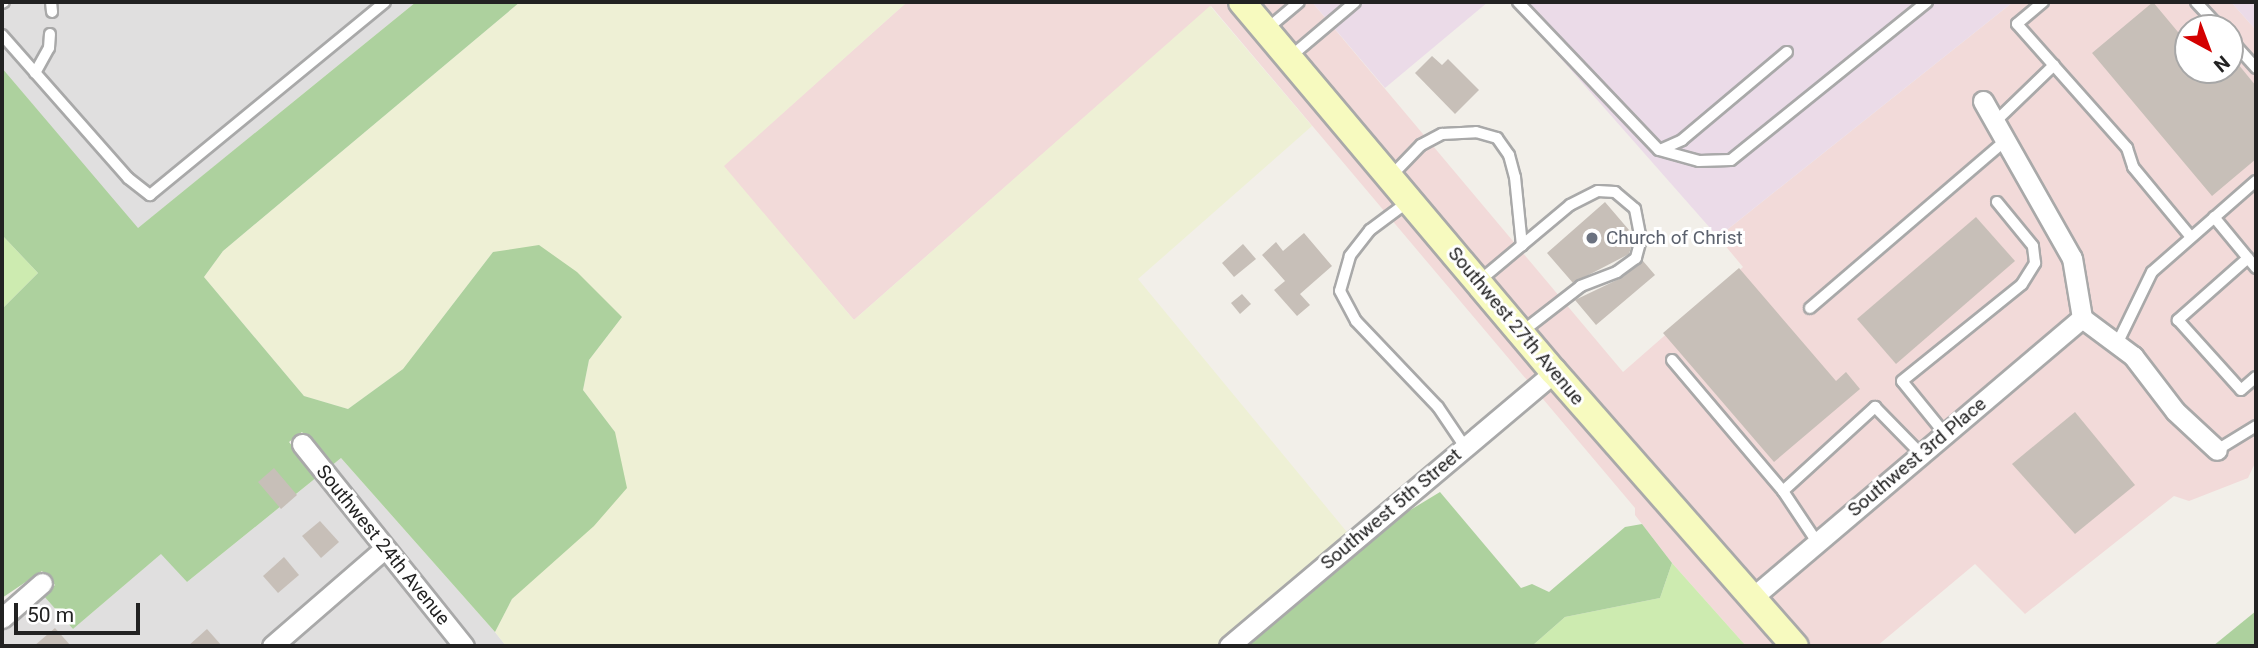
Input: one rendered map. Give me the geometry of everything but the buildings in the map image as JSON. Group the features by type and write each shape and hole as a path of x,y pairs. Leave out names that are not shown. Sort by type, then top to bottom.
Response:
{"main road":[{"name":"Southwest 27th Avenue","path":"1242,2 1554,372 1795,646"}],"street":[{"path":"1983,101 2072,258 2082,318 2133,356 2175,411 2217,450"},
{"name":"Southwest 3rd Place","path":"1753,597 2082,318"},
{"name":"Southwest 5th Street","path":"1229,646 1554,372"},
{"name":"Southwest 24th Avenue","path":"302,444 464,646"},
{"path":"272,646 384,549"},
{"path":"2,618 42,583"}],"lane":[{"path":"2,35 128,178 149,195 385,2"},
{"path":"1266,30 1299,2"},
{"path":"1289,58 1355,2"},
{"path":"1518,2 1659,150 1699,161 1731,160 1927,2"},
{"path":"2043,2 2017,24 2127,148 2133,167 2191,237"},
{"path":"35,73 49,48 50,34"},
{"path":"1659,150 1682,140 1787,52"},
{"path":"2244,55 2256,68"},
{"path":"1995,122 2054,65"},
{"path":"1390,177 1421,145 1442,134 1476,132 1497,138 1509,155 1514,177 1521,246"},
{"path":"1810,308 2006,141"},
{"path":"2117,344 2152,272 2256,181"},
{"path":"1478,282 1570,205 1598,191 1615,192 1635,209 1641,239 1636,258 1617,272 1581,286 1521,333"},
{"path":"1410,201 1370,230 1357,247 1340,291 1356,321 1438,407 1465,447"},
{"path":"1945,434 1902,381 2022,284 2035,263 2033,246 1997,202"},
{"path":"2214,217 2256,268"},
{"path":"2248,258 2178,320 2241,390 2256,377"},
{"path":"1672,360 1783,491 1817,542"},
{"path":"1783,491 1875,407 1921,454"},
{"path":"2217,450 2256,426"}],"shaded area":[{"path":"2,2 416,2 137,229 2,68"},
{"path":"907,2 1231,2 1784,646 1746,646 1672,563 1635,515 1635,508 1211,6 854,320 723,166"},
{"path":"1253,2 1312,2 1623,372 1743,267 1718,237 2013,2 2231,2 2242,14 2174,14 2174,84 2244,84 2244,17 2256,30 2256,461 2248,478 2189,501 2174,496 2025,614 1975,564 1877,646 1806,646"},
{"path":"1312,2 1488,2 1385,88"},
{"path":"1511,2 2013,2 1718,237"},
{"path":"2231,2 2256,2 2256,30 2244,14"},
{"path":"341,458 506,646 475,646 330,467"},
{"path":"317,477 372,547 257,646 2,646 2,631 43,595 73,629 162,553 187,582"},
{"path":"384,562 453,646 287,646"}],"green space":[{"path":"416,2 520,2 223,251 204,277 304,396 348,409 403,369 493,252 539,245 577,272 622,317 589,360 583,390 615,432 627,488 594,526 512,599 495,632 341,458 330,467 302,432 289,442 317,477 187,582 161,554 73,629 43,595 55,585 42,571 2,598 2,309 38,273 2,235 2,68 138,228"},
{"path":"520,2 907,2 724,166 854,320 1210,6 1312,126 1138,279 1356,543 1232,646 506,646 495,632 512,599 545,566 615,432 583,390 589,360 622,317 493,252 403,369 348,409 304,396 204,277 223,251"},
{"path":"2,235 38,273 2,309"},
{"path":"1440,492 1521,588 1532,584 1549,592 1625,527 1642,524 1672,563 1660,598 1565,617 1532,646 1232,646 1356,543"},
{"path":"1672,563 1746,646 1532,646 1565,617 1660,598"},
{"path":"2256,611 2256,646 2213,646"}],"place":[{"name":"Church of Christ","path":"1592,238"}]}
